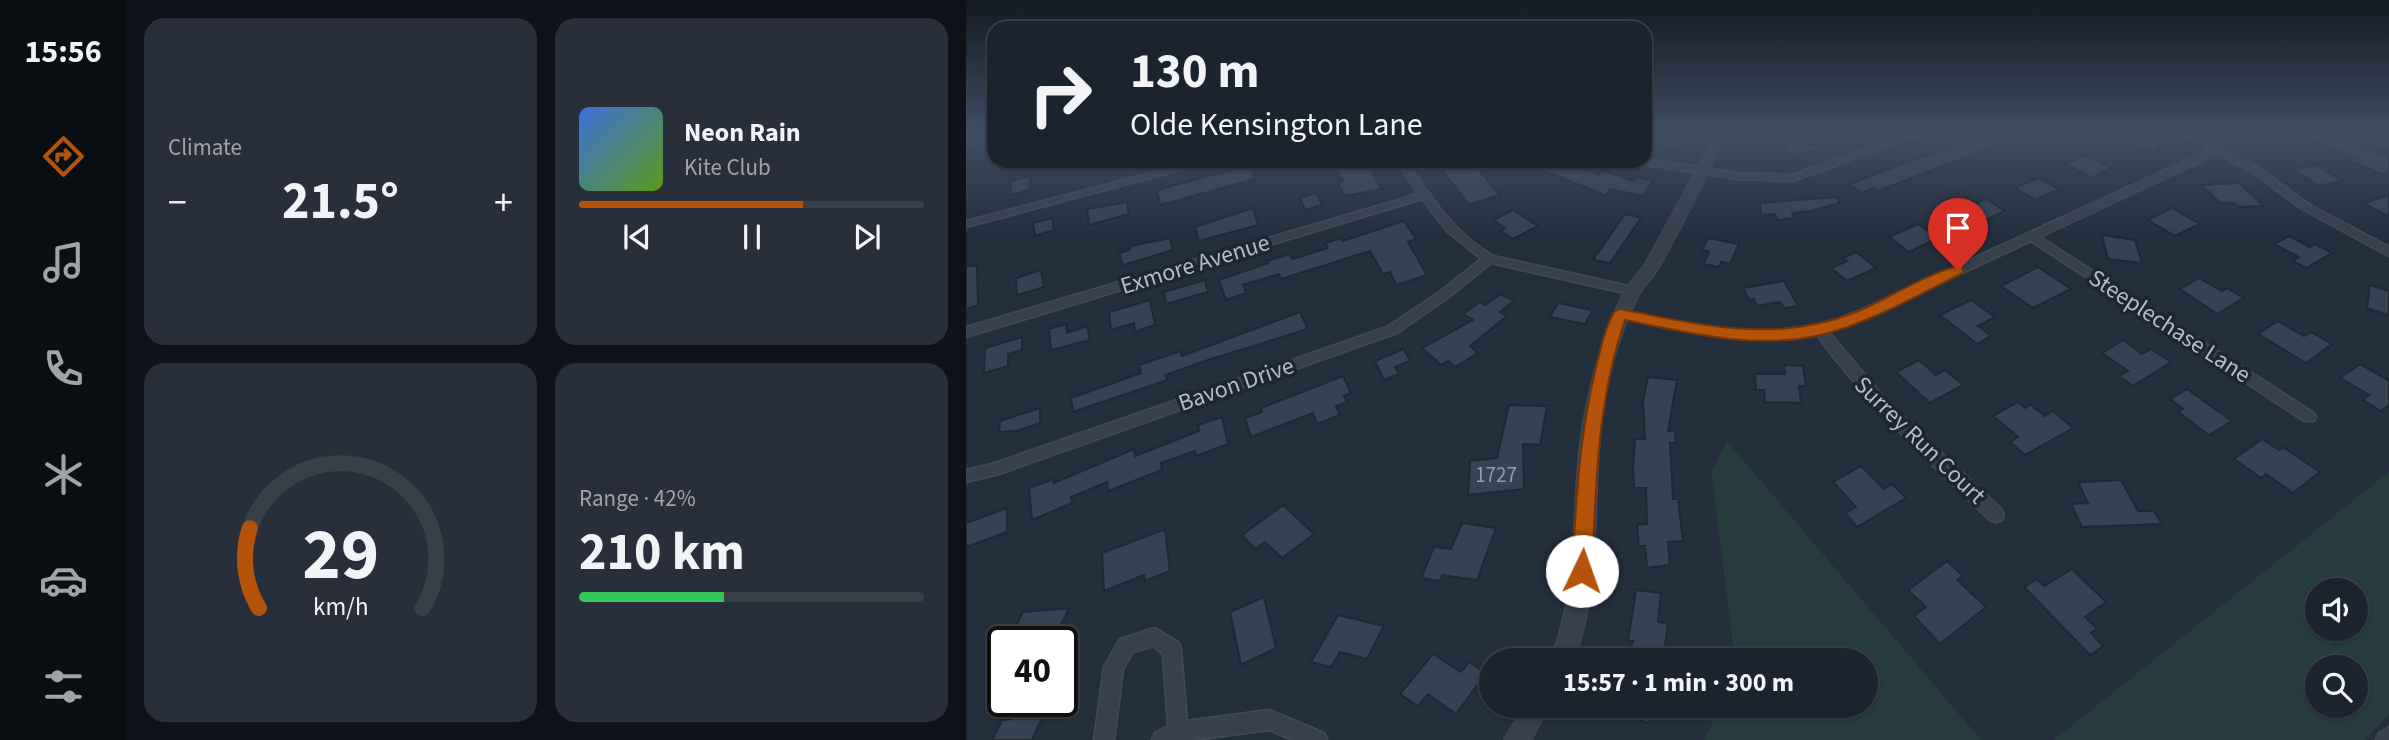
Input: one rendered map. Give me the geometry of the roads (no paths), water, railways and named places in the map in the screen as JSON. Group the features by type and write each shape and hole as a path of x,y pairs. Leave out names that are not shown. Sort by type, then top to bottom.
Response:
{"street":[{"path":"1669,166 1737,176 1793,178 1828,166"},
{"path":"1567,648 1581,596 1587,474 1595,405 1610,343 1620,314 1633,291 1650,270 1707,166"},
{"path":"1620,314 1724,334 1755,336 1820,330 1861,315 2183,166"},
{"path":"2248,166 2306,207 2389,252"},
{"path":"966,224 1182,168"},
{"path":"1406,168 1457,237 1489,260 1633,291"},
{"name":"Exmore Avenue","path":"966,332 1425,195"},
{"name":"Steeplechase Lane","path":"2031,236 2309,417"},
{"name":"Bavon Drive","path":"966,476 993,470 1392,330 1489,260"},
{"name":"Surrey Run Court","path":"1820,330 1872,398 1996,515"},
{"path":"1104,740 1114,667 1127,645 1155,637 1172,649 1170,736 1269,720 1317,740"},
{"path":"1517,740 1530,718"}]}
